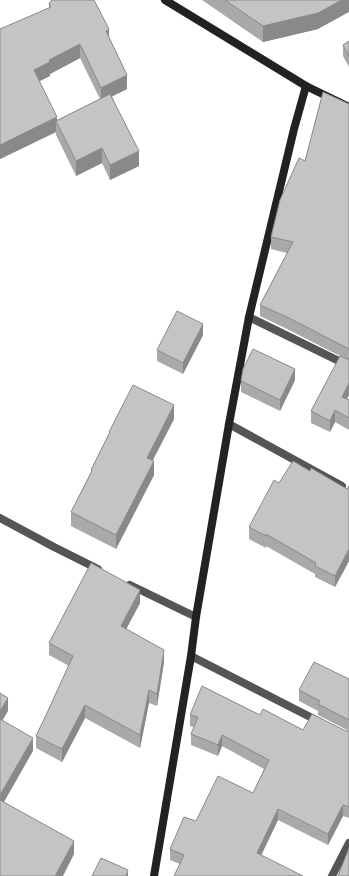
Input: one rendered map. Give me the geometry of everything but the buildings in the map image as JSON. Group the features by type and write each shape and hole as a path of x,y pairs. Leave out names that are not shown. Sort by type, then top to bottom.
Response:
{"street":[{"path":"166,0 306,86 349,107"},
{"path":"154,876 196,618 249,317 294,129 306,86"},
{"path":"249,317 349,366"},
{"path":"229,424 342,486"},
{"path":"0,518 104,572"},
{"path":"125,582 196,618"},
{"path":"191,656 328,726"},
{"path":"332,876 349,843"}]}
